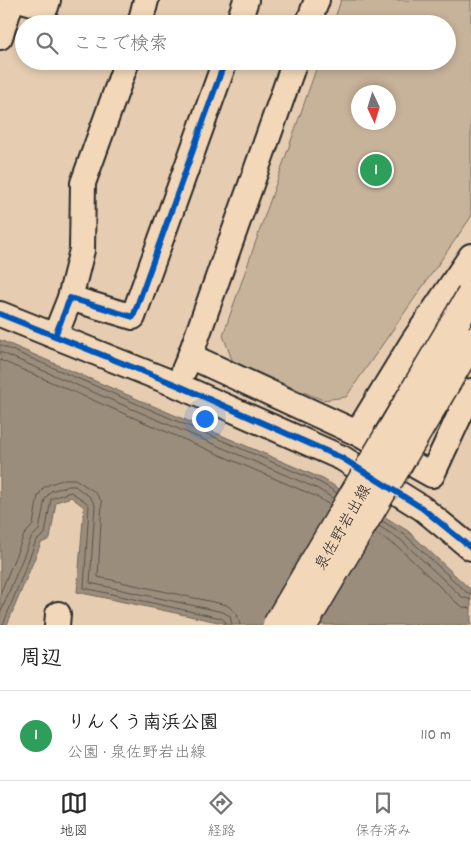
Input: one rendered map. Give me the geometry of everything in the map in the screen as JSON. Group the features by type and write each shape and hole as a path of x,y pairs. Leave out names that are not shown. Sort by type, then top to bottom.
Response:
{"main road":[{"name":"泉佐野岩出線","path":"278,625 471,295"},
{"name":"泉佐野岩出線","path":"303,625 471,341"}],"street":[{"path":"0,37 12,0"},
{"path":"22,0 46,7 48,0"},
{"path":"142,15 146,0"},
{"path":"241,15 246,0"},
{"path":"311,15 317,0"},
{"path":"55,336 70,298 82,250 83,183 124,70"},
{"path":"70,298 133,317 222,70"},
{"path":"177,385 190,356 292,70"},
{"path":"357,433 412,342 471,256"},
{"path":"0,314 177,385 342,458 422,508 471,548"},
{"path":"190,356 357,433 432,475 471,391"}],"shaded area":[{"path":"341,0 471,0 471,217 346,397 323,400 233,363 223,335 316,70 456,70 456,15 336,15"}],"water":[{"path":"0,340 323,479 408,531 471,590 471,625 232,625 77,592 84,507 71,497 56,502 50,539 41,543 7,625 0,625"}],"cycle path":[{"path":"55,336 70,298 133,317 222,70"},
{"path":"0,314 177,385 342,458 422,508 471,548"}],"place":[{"name":"りんくう南浜公園","path":"376,170"}]}
